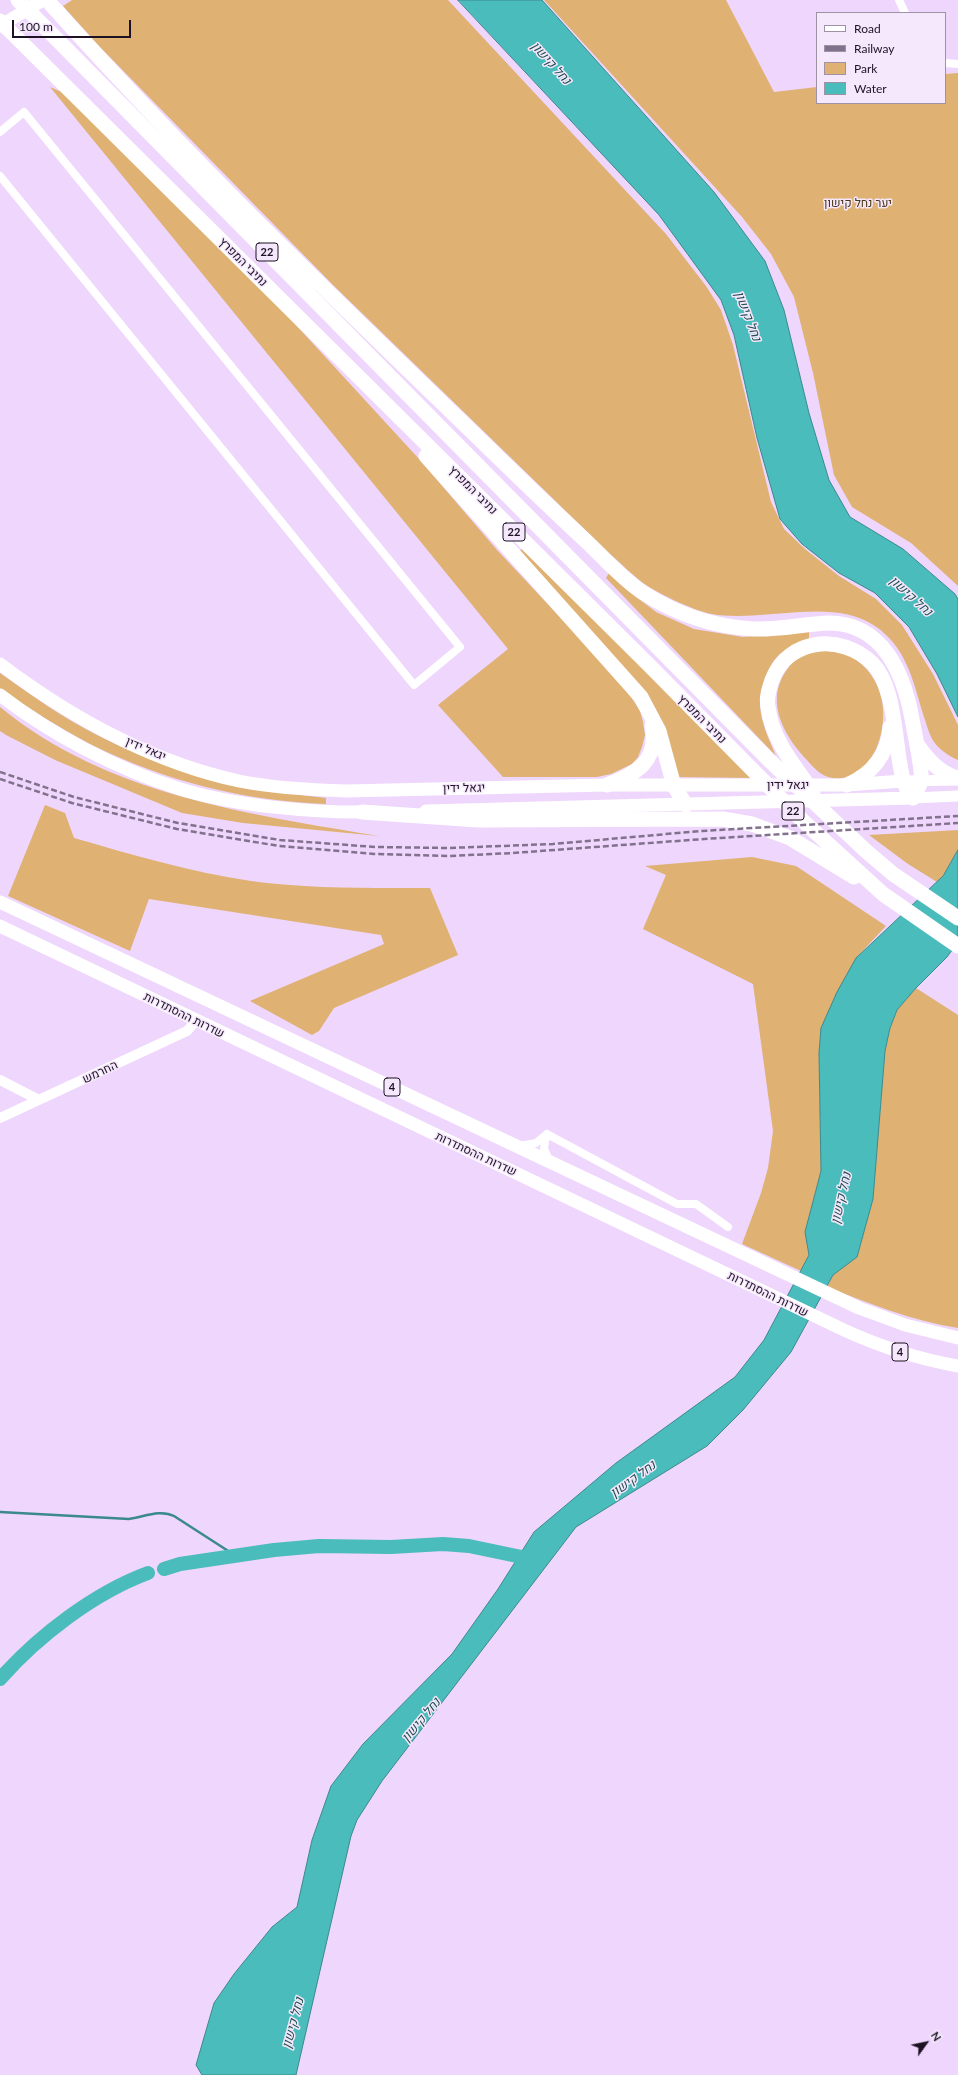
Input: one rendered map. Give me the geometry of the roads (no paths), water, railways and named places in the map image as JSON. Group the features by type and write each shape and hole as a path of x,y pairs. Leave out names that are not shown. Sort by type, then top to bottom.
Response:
{"highway":[{"name":"נתיבי המפרץ","path":"18,0 516,503 729,721 834,822 893,874 958,918"},
{"path":"38,0 89,47"},
{"path":"48,0 89,47 309,275 516,503"},
{"name":"נתיבי המפרץ","path":"0,21 707,724 802,821 883,894 958,946"},
{"path":"309,275 556,514 636,588 657,602 682,614 716,625 756,629 830,623 847,625 865,632 890,654 908,696 922,780 913,798"},
{"path":"321,339 628,681 649,711 659,731 674,786 686,805"},
{"path":"834,822 781,747 770,720 767,705 768,691 774,674 784,660 790,654 813,644 830,643 845,646 872,663 880,673 890,704 903,781 913,798"},
{"path":"848,785 864,776 880,759 886,746 890,729 890,704"},
{"path":"607,785 632,775 646,762 651,753 653,736 649,711"},
{"path":"917,743 927,757 941,770 958,779"},
{"path":"362,812 478,820 707,818 752,824 773,831 804,846 883,894"}],"main road":[{"path":"0,26 43,0"},
{"name":"יגאל ידין","path":"0,664 34,689 116,736 159,755 238,780 290,788 347,791 607,785 848,785 958,779"},
{"name":"יגאל ידין","path":"0,695 51,729 99,756 131,771 178,788 254,804 362,812 686,805 958,796"},
{"name":"שדרות ההסתדרות","path":"0,902 859,1308 905,1325 958,1338"},
{"name":"שדרות ההסתדרות","path":"0,926 844,1330 895,1351 928,1361 958,1366"}],"street":[{"path":"899,0 905,12"},
{"path":"946,63 958,64"},
{"path":"0,132 24,112 460,647 414,684 0,176"},
{"name":"החרמש","path":"0,1118 187,1031 196,1021"},
{"path":"0,1080 39,1100"},
{"path":"518,1147 536,1143 547,1134"},
{"path":"547,1134 544,1149 550,1162"},
{"path":"547,1134 677,1204 696,1204 728,1227"}],"water":[{"name":"נחל קישון","path":"458,0 542,0 714,192 765,261 784,310 809,413 829,480 850,517 903,549 955,594 958,599 958,717 937,674 909,627 875,593 839,573 802,544 780,519 757,438 734,335 721,300 659,215"},
{"name":"נחל קישון","path":"958,850 958,942 947,957 916,988 897,1010 890,1028 885,1051 873,1199 857,1257 833,1275 791,1352 743,1410 707,1446 576,1527 382,1781 357,1820 351,1836 296,2075 202,2075 196,2065 214,2003 234,1974 272,1927 297,1907 312,1840 331,1786 363,1744 452,1654 498,1589 534,1532 616,1463 735,1377 764,1340 809,1255 805,1232 821,1171 819,1053 821,1028 837,992 856,958 943,876"}],"waterway":[{"path":"0,1512 129,1519 158,1513 169,1514 236,1556"},
{"path":"164,1569 180,1564 274,1550 319,1546 391,1547 443,1544 469,1546 536,1560"},
{"path":"0,1679 32,1647 68,1617 107,1592 148,1573"}],"railway":[{"path":"0,772 74,797 178,823 280,840 375,847 449,848 553,844 701,831 958,816"},
{"path":"0,779 72,803 177,829 279,846 374,854 449,856 513,853 958,823"}],"park label":[{"name":"יער נחל קישון","path":"858,203"}]}
